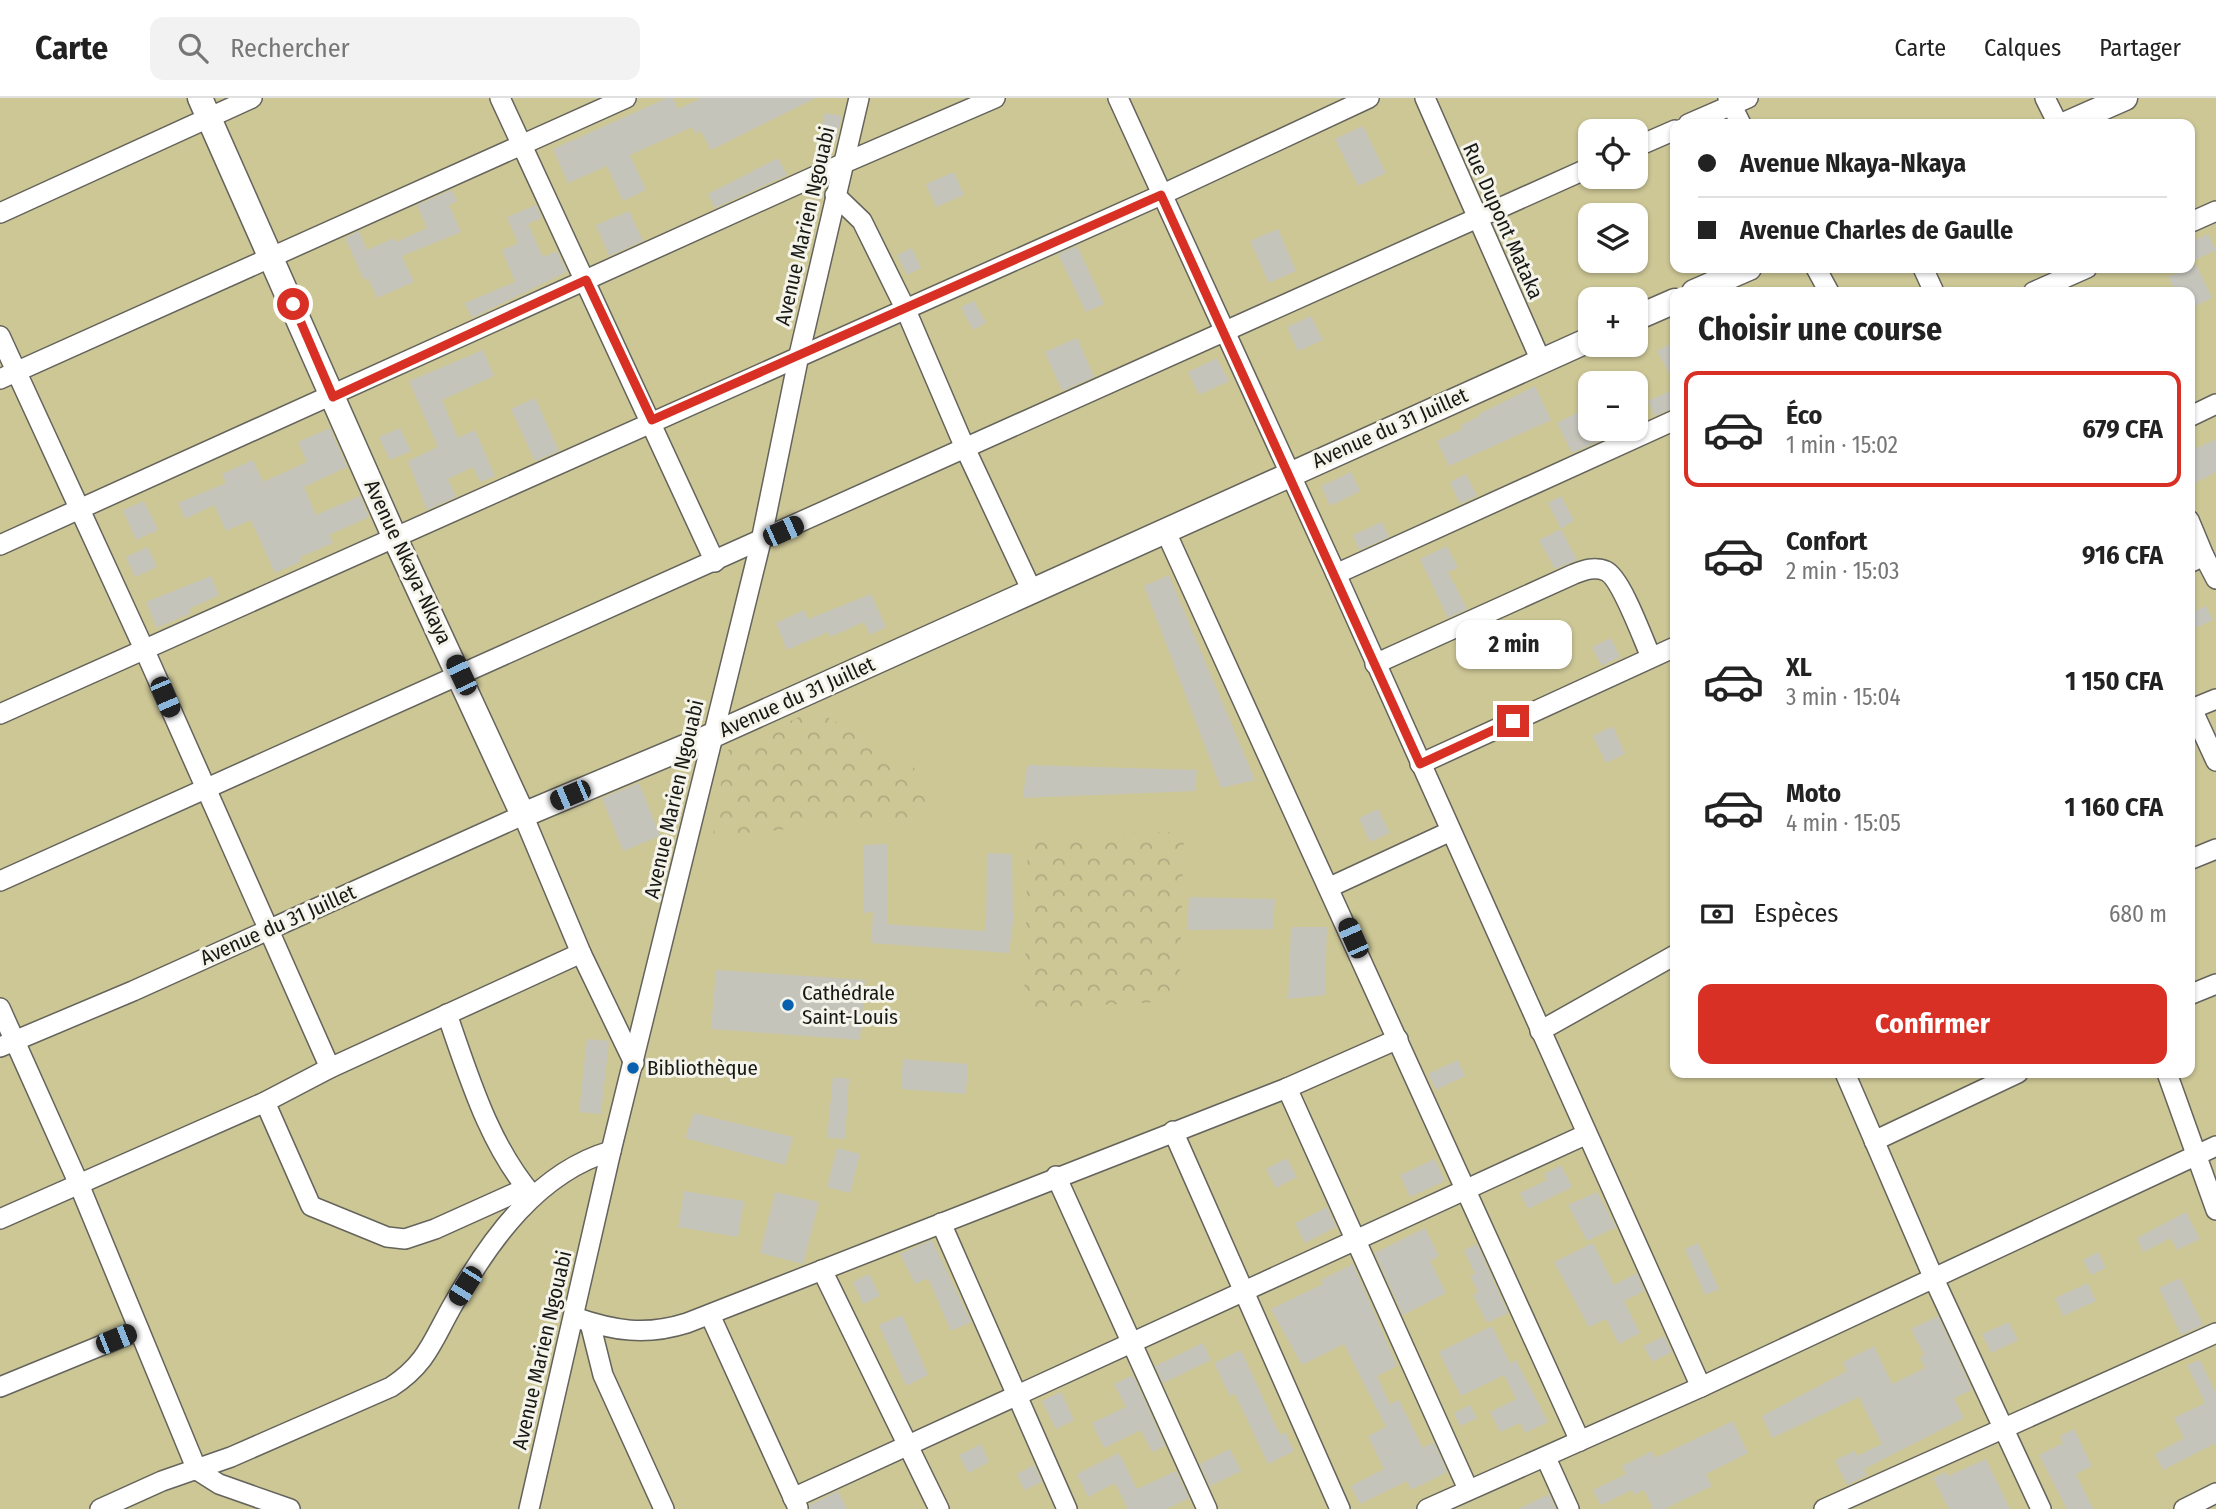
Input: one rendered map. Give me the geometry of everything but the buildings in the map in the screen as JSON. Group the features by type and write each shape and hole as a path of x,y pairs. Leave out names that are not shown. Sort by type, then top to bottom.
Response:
{"street":[{"path":"0,213 204,108 252,98"},
{"path":"500,98 652,420 715,562"},
{"path":"8,375 626,98"},
{"name":"Avenue Marien Ngouabi","path":"529,1509 582,1320 611,1151 761,541 799,355 859,98"},
{"path":"0,545 333,397 842,164 995,98"},
{"path":"1118,98 1336,574 1701,1387"},
{"path":"0,714 652,420 1161,195 1369,98"},
{"name":"Rue Dupont Mataka","path":"1425,98 1541,361"},
{"path":"2045,98 2067,119"},
{"path":"2080,119 2125,98"},
{"path":"1698,119 1736,101 1740,119"},
{"name":"Avenue Nkaya-Nkaya","path":"204,108 394,536 461,675 581,953 634,1063"},
{"path":"1648,142 1670,132"},
{"path":"0,881 715,562 1222,330 1578,173"},
{"path":"835,195 862,221 905,309 965,448 1032,591"},
{"path":"2195,220 2216,211"},
{"path":"1705,287 1738,273"},
{"path":"2044,287 2076,273"},
{"path":"1648,313 1670,303"},
{"path":"0,336 8,375 80,509 330,1068"},
{"name":"Avenue du 31 Juillet","path":"7,1043 133,991 523,815 711,736 1578,345"},
{"path":"2195,414 2216,404"},
{"path":"1336,574 1670,422"},
{"path":"1165,530 1330,887 1580,1441"},
{"path":"2196,559 2216,579"},
{"path":"1376,664 1574,574 1596,568 1611,573 1651,657"},
{"path":"1420,764 1670,649"},
{"path":"2195,708 2216,699"},
{"path":"2195,720 2216,761"},
{"path":"1330,887 1451,831"},
{"path":"2195,858 2216,849"},
{"path":"0,1219 78,1182 265,1102 330,1068 581,953"},
{"path":"1540,1031 1670,958"},
{"path":"2195,993 2216,984"},
{"path":"0,1008 7,1043 78,1182 197,1470 219,1484 290,1509"},
{"path":"447,1014 488,1124 503,1154 530,1192"},
{"path":"582,1320 612,1330 652,1332 710,1315 1056,1176 1287,1088 1398,1039"},
{"path":"1847,1078 1934,1279 2041,1509"},
{"path":"1874,1141 2007,1078"},
{"path":"2170,1078 2207,1149 2205,1184 2216,1210"},
{"path":"1287,1088 1468,1489"},
{"path":"265,1102 311,1206 387,1237 405,1239 425,1233 530,1192 587,1158 611,1151"},
{"path":"1173,1132 1340,1509"},
{"path":"710,1315 795,1503 910,1444 1246,1293 1587,1135"},
{"path":"1427,1509 1701,1387 2207,1149"},
{"path":"1056,1176 1207,1509"},
{"path":"100,1509 391,1387 411,1374 430,1352 453,1304 499,1232 530,1192"},
{"path":"941,1223 1067,1509"},
{"path":"822,1270 910,1444 939,1509"},
{"path":"582,1320 603,1375 664,1509"},
{"path":"0,1387 139,1330"},
{"path":"1824,1509 2216,1333"},
{"path":"1546,1458 1569,1509"},
{"path":"2185,1509 2216,1493"}],"green space":[{"path":"0,98 2216,98 2216,1509 0,1509"},
{"path":"814,710 906,760 927,781 925,816 713,836 726,751"},
{"path":"1184,832 1179,1001 1024,1009 1028,835"}],"place":[{"name":"Cathédrale Saint-Louis","path":"788,1005"},
{"name":"Bibliothèque","path":"633,1068"}],"route":[{"path":"293,304 333,397 586,280 652,420 1161,195 1336,574 1420,764 1513,721"}]}
